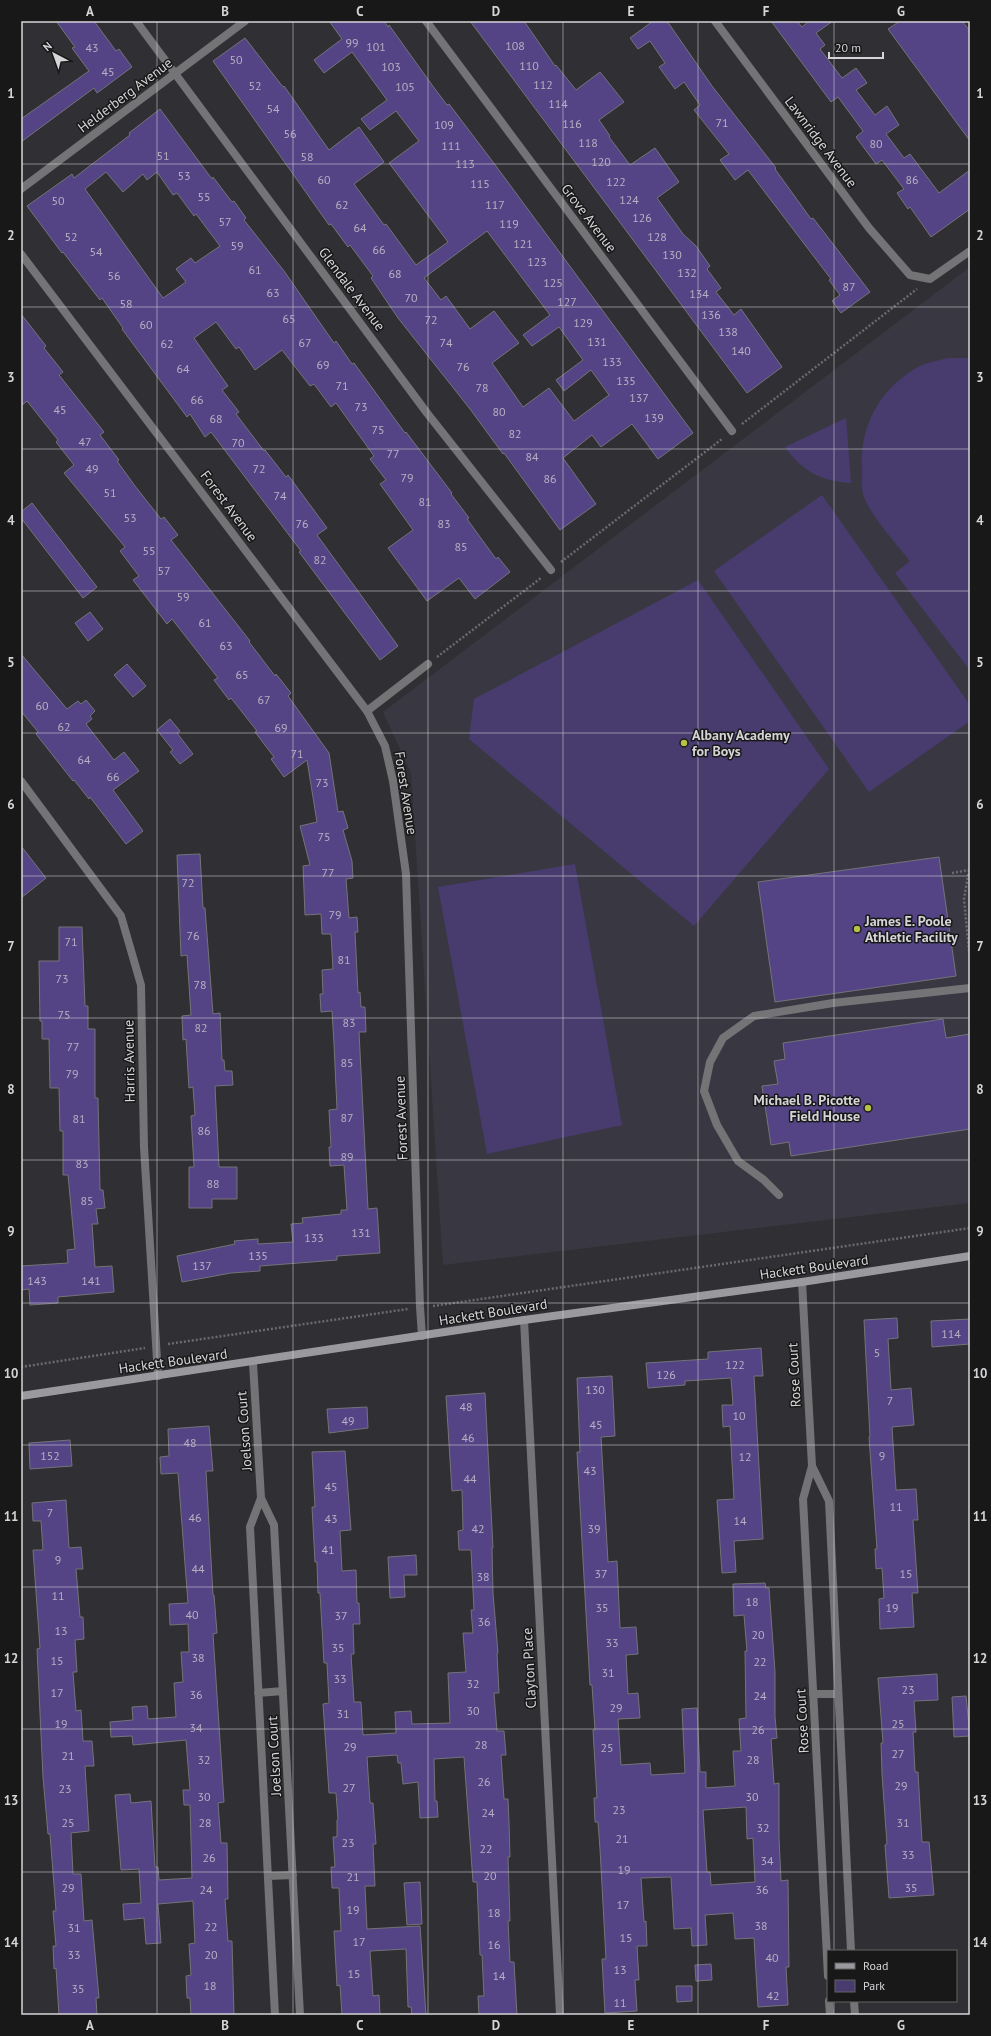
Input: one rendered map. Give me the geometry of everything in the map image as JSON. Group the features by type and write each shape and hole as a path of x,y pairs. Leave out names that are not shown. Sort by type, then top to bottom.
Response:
{"street":[{"name":"Glendale Avenue","path":"136,21 427,413 551,570"},
{"name":"Helderberg Avenue","path":"21,189 245,21"},
{"name":"Grove Avenue","path":"426,21 732,431"},
{"name":"Lawnridge Avenue","path":"715,21 869,228 910,275 930,279"},
{"path":"930,279 970,251"},
{"name":"Forest Avenue","path":"21,254 367,711 385,746 393,781 406,874 422,1336"},
{"path":"367,711 428,664"},
{"name":"Harris Avenue","path":"21,781 121,916 141,985 144,1147 158,1376"},
{"path":"780,1195 764,1180 738,1161 717,1125 704,1091 710,1062 724,1038 754,1016 832,1003 970,988"},
{"name":"Hackett Boulevard","path":"21,1396 253,1363 524,1320 802,1282 970,1256"},
{"name":"Rose Court","path":"802,1282 812,1466 803,1499 827,1957"},
{"name":"Clayton Place","path":"524,1320 560,2015"},
{"name":"Joelson Court","path":"253,1363 261,1498 274,1525 300,2015"},
{"name":"Rose Court","path":"812,1466 829,1501 852,1950"},
{"name":"Joelson Court","path":"261,1498 250,1527 275,2015"},
{"path":"258,1693 283,1691"},
{"path":"813,1694 838,1694"},
{"path":"268,1876 293,1875"},
{"path":"829,2002 830,2015"},
{"path":"854,2002 855,2015"}],"path":[{"path":"428,664 930,279"},
{"path":"952,873 969,870 964,899 970,961"},
{"path":"21,1367 156,1346 970,1228"}],"shaded area":[{"name":"Albany Academy for Boys","path":"970,267 970,1203 443,1265 411,773 383,712"}],"green space":[{"path":"948,358 970,358 969,669 895,573 910,561 872,512 863,494 862,488 862,453 864,437 876,408 895,384 908,373 922,365"},
{"path":"846,418 851,483 831,480 814,474 799,463 785,447"},
{"path":"822,495 970,705 970,721 869,792 714,571"},
{"path":"698,580 829,769 694,926 469,739 474,699"},
{"path":"575,864 622,1125 487,1154 438,887"}],"building":[{"path":"56,21 94,21 116,51 119,49 132,67 97,93 94,88 21,142 21,119 89,71 72,48 75,47"},
{"path":"329,21 384,21 388,27 389,25 447,105 449,104 493,162 693,433 658,459 632,424 601,447 592,435 563,458 596,504 560,530 504,453 503,454 470,409 398,318 371,278 373,276 350,245 348,247 331,224 329,225 213,61 245,38 283,87 284,86 329,150 359,127 384,162 354,184 416,265 448,242 389,163 419,141 396,111 370,130 361,119 387,100 352,52 324,73 314,60 342,39","holes":["487,231 550,315 523,335 532,346 559,327 583,360 556,380 564,391 591,370 609,395 574,421 549,388 523,407 492,363 519,343 494,311 470,329 446,296 441,300 424,278"]},
{"path":"470,21 524,21 555,66 556,65 576,90 600,72 624,102 599,120 610,136 609,137 630,165 655,148 679,182 657,198 683,234 696,246 710,266 707,269 721,288 716,292 734,315 741,309 782,367 747,393"},
{"path":"653,21 667,21 712,86 776,168 775,169 811,219 813,218 870,292 841,313 832,301 840,295 829,280 831,279 748,170 735,180 720,160 729,154 694,110 700,105 684,82 675,89 659,67 665,63 650,41 638,49 630,38"},
{"path":"771,21 797,21 802,27 809,21 833,21 816,33 825,45 820,49 842,78 856,68 867,83 856,90 875,115 887,106 899,125 886,134 904,158 910,154 939,193 970,170 970,209 931,237 910,207 908,209 897,193 904,189 882,160 876,164 856,137 863,131 838,97 831,102"},
{"path":"900,21 962,21 970,31 970,141 888,29"},
{"path":"160,109 212,179 213,177 232,202 234,201 246,218 244,220 284,271 334,343 336,341 352,364 354,363 405,433 406,432 452,493 451,494 469,518 467,519 496,559 498,557 510,572 475,599 459,578 427,601 388,548 413,530 380,484 386,480 370,459 374,456 336,403 331,407 314,384 310,386 282,350 255,370 239,347 236,349 216,322 194,338 228,386 222,390 239,412 236,414 286,477 288,475 327,528 317,535 398,646 380,660 299,552 301,551 211,432 205,437 190,414 187,417 122,329 123,328 102,298 100,300 27,206 72,174 74,178 130,135 129,133","holes":["106,172 123,192 143,174 147,180 157,172 173,195 177,193 194,216 196,214 220,246 195,263 191,258 176,269 186,282 163,298 85,189"]},
{"path":"21,314 46,346 44,348 63,372 59,375 104,432 100,435 119,460 117,461 161,519 164,517 178,535 171,540 250,641 249,642 275,676 276,674 291,693 288,696 329,753 338,812 343,811 348,828 343,830 352,861 353,878 346,879 349,918 357,917 358,932 355,932 358,993 360,992 361,1007 365,1007 366,1032 359,1032 368,1209 377,1208 380,1253 337,1256 337,1260 260,1266 260,1271 231,1273 182,1282 177,1256 235,1244 234,1241 258,1239 258,1244 293,1242 291,1224 303,1223 302,1218 341,1214 341,1210 347,1210 344,1165 330,1166 329,1147 331,1147 329,1110 337,1109 334,1044 332,1011 321,1012 320,994 323,994 322,970 333,969 331,934 322,934 321,914 305,915 303,866 310,865 300,826 317,822 307,760 284,777 271,759 274,757 255,732 257,731 231,698 229,700 214,680 218,678 172,619 167,624 133,580 139,576 120,551 125,547 64,473 74,465 56,442 58,440 27,401 21,406"},
{"path":"32,503 97,587 83,598 21,518 21,512"},
{"path":"90,612 103,629 88,641 75,623"},
{"path":"21,654 67,709 78,701 81,704 86,700 95,711 90,716 92,719 86,724 114,760 124,752 139,771 113,790 143,831 126,844 90,797 89,799 74,780 73,781 36,734 38,732 21,711"},
{"path":"127,664 146,686 133,697 114,675"},
{"path":"170,719 180,731 177,733 193,754 180,764 170,752 173,750 157,730"},
{"path":"21,846 46,878 21,898"},
{"path":"200,854 203,908 205,908 213,1014 220,1013 222,1060 224,1060 225,1071 232,1071 233,1085 215,1086 219,1167 237,1167 237,1199 212,1199 212,1208 189,1208 189,1167 194,1167 191,1116 195,1115 193,1087 189,1088 186,1039 183,1040 182,1016 191,1015 187,955 181,956 177,855"},
{"name":"James E. Poole Athletic Facility","path":"939,857 956,976 775,1002 758,882"},
{"path":"59,927 82,927 85,1006 88,1006 88,1029 95,1029 95,1098 98,1098 100,1190 103,1190 105,1208 96,1209 98,1224 92,1224 95,1267 112,1266 114,1292 58,1297 58,1303 30,1305 29,1289 21,1290 21,1266 68,1263 67,1250 75,1249 68,1175 63,1175 63,1131 60,1131 59,1088 50,1088 49,1039 42,1039 42,1021 40,1021 39,961 59,961"},
{"name":"Michael B. Picotte Field House","path":"943,1019 946,1038 970,1034 970,1129 791,1156 789,1142 771,1145 762,1086 778,1084 774,1061 785,1059 783,1043"},
{"path":"897,1318 898,1338 888,1339 891,1390 911,1388 914,1425 892,1427 896,1490 916,1489 918,1520 913,1520 918,1593 912,1593 914,1627 880,1629 879,1599 884,1598 882,1568 876,1569 875,1549 877,1549 869,1437 864,1320"},
{"path":"970,1319 970,1344 932,1347 931,1321"},
{"path":"761,1348 763,1376 754,1376 763,1539 734,1541 736,1572 722,1573 717,1500 734,1499 730,1426 723,1427 722,1405 733,1405 731,1378 685,1381 685,1385 648,1388 646,1363 708,1359 708,1352"},
{"path":"612,1376 615,1436 601,1437 608,1562 617,1561 620,1628 636,1627 638,1654 626,1655 628,1694 638,1693 640,1718 618,1719 621,1765 650,1763 651,1775 685,1773 682,1709 697,1708 700,1772 706,1772 706,1788 735,1786 733,1751 741,1751 739,1719 746,1718 745,1651 747,1651 744,1615 734,1616 733,1584 765,1583 766,1588 769,1588 775,1672 775,1717 777,1738 771,1739 774,1784 779,1783 781,1881 788,1880 789,1967 786,1967 788,2005 758,2007 754,1938 735,1939 733,1913 705,1915 707,1945 692,1946 691,1928 674,1929 671,1877 641,1878 644,1922 646,1921 647,1946 637,1946 639,1980 635,1980 637,2011 605,2013 602,1959 606,1959 598,1822 595,1822 594,1798 597,1798 593,1730 595,1730 592,1685 590,1685 577,1452 580,1452 577,1378","holes":["746,1807 747,1839 753,1838 755,1882 711,1885 710,1872 707,1872 703,1810"]},
{"path":"485,1393 493,1548 493,1593 498,1653 499,1693 494,1693 497,1731 504,1731 506,1755 501,1755 504,1799 508,1799 509,1822 510,1857 508,1857 510,1921 508,1921 510,1962 514,1962 517,2015 479,2015 478,1996 484,1996 482,1955 480,1955 477,1882 473,1882 464,1757 434,1759 435,1801 437,1801 438,1817 420,1818 418,1782 403,1784 401,1763 398,1763 397,1755 367,1757 370,1803 373,1803 376,1844 373,1844 375,1886 365,1886 367,1929 420,1926 426,2015 412,2015 411,2007 408,2007 406,1949 370,1951 373,1996 379,1995 380,2015 342,2015 340,1985 337,1986 334,1931 341,1931 339,1888 332,1888 331,1867 335,1867 333,1837 337,1837 338,1819 336,1793 329,1793 323,1704 329,1703 327,1663 324,1663 320,1593 318,1593 317,1562 315,1562 312,1507 315,1507 312,1452 345,1451 351,1530 340,1531 342,1571 356,1570 357,1603 359,1603 360,1624 353,1624 354,1654 351,1654 354,1702 361,1702 363,1735 396,1733 395,1712 411,1711 412,1724 450,1723 448,1673 466,1672 463,1633 473,1633 471,1610 474,1610 471,1550 459,1550 458,1531 463,1530 462,1490 452,1491 446,1396"},
{"path":"367,1407 368,1428 329,1433 327,1409"},
{"path":"209,1426 213,1471 206,1471 213,1595 217,1633 213,1634 224,1802 218,1803 221,1843 227,1843 228,1899 225,1899 228,1941 232,1941 234,2015 191,2015 190,1998 187,1998 186,1976 191,1975 189,1944 195,1943 193,1901 158,1904 161,1943 146,1944 144,1918 124,1920 123,1904 141,1903 139,1869 121,1870 115,1795 130,1794 131,1803 151,1801 155,1867 158,1867 159,1880 192,1878 190,1805 184,1805 183,1790 190,1790 186,1740 133,1745 132,1736 111,1737 110,1722 133,1720 132,1707 147,1706 148,1719 176,1717 174,1683 183,1682 181,1652 189,1652 188,1624 170,1625 169,1604 188,1603 178,1473 161,1474 160,1457 169,1456 168,1429"},
{"path":"70,1440 72,1466 30,1469 29,1443"},
{"path":"66,1500 69,1548 81,1547 83,1569 76,1569 80,1617 83,1617 84,1639 75,1640 77,1672 73,1672 76,1711 81,1710 83,1741 92,1741 94,1766 85,1766 89,1831 71,1833 73,1874 81,1874 84,1921 92,1920 99,1998 96,1998 97,2015 59,2015 56,1968 54,1969 53,1946 56,1946 53,1911 56,1911 50,1834 48,1834 43,1777 37,1649 40,1648 33,1550 43,1550 41,1521 33,1521 32,1503"},
{"path":"416,1555 417,1575 404,1575 405,1597 390,1598 388,1557"},
{"path":"937,1674 938,1700 914,1701 916,1732 913,1732 915,1772 918,1772 922,1842 929,1842 934,1895 889,1898 882,1774 881,1743 883,1743 878,1678"},
{"path":"966,1696 970,1736 954,1737 952,1697"},
{"path":"420,1882 422,1924 407,1925 404,1883"},
{"path":"711,1964 712,1980 696,1981 695,1965"},
{"path":"676,1986 692,1986 692,2001 677,2002"}],"place":[{"name":"Albany Academy for Boys","path":"684,743"},
{"name":"James E. Poole Athletic Facility","path":"857,929"},
{"name":"Michael B. Picotte Field House","path":"868,1108"}]}
